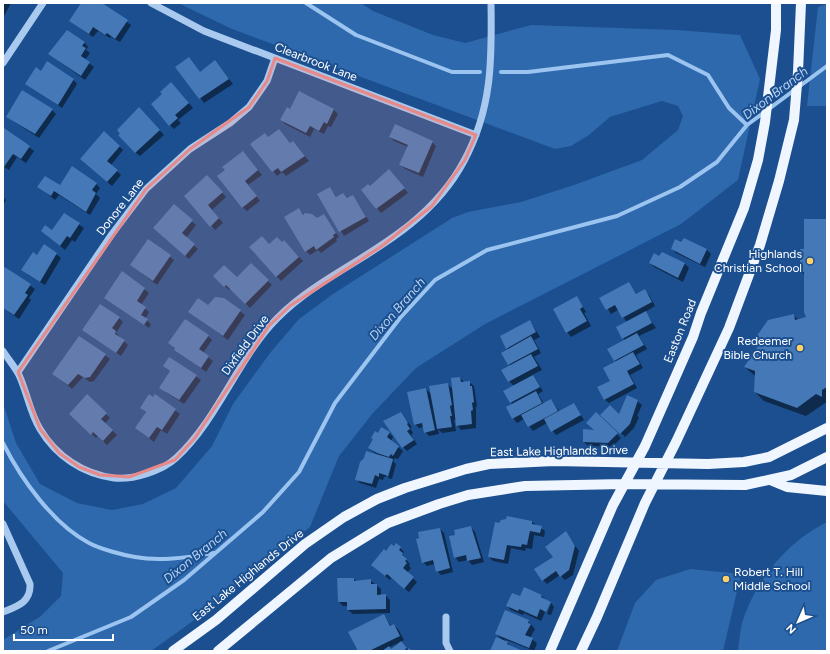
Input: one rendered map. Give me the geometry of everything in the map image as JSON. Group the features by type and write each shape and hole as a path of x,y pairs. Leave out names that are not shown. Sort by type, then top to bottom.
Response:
{"main road":[{"name":"Easton Road","path":"550,651 600,534 624,484 645,446 693,337 701,312 744,208 758,160 765,122 776,30 776,3"},
{"path":"581,651 654,484 666,463 736,312 768,220 780,181 794,120 801,3"},
{"name":"East Lake Highlands Drive","path":"173,651 230,608 305,544 344,517 378,499 405,488 459,471 489,464 554,461 708,464 744,462 769,457 827,428"},
{"path":"218,651 331,558 388,523 439,504 468,495 498,489 549,485 745,485 791,475 827,457"},
{"path":"770,480 787,487 827,491"}],"street":[{"path":"3,63 43,3"},
{"name":"Clearbrook Lane","path":"151,3 204,31 476,135"},
{"name":"Dixfield Drive","path":"3,351 18,372 40,428 59,453 74,464 100,475 116,478 129,477 157,469 175,460 195,438 269,326 290,306 323,282 382,246 408,228 432,206 458,172 476,135 485,108 492,65 490,3"},
{"name":"Donore Lane","path":"18,372 112,234 146,189 190,149 230,123 249,107 267,80 275,58"},
{"path":"3,524 30,584 30,591 27,600 19,606 3,612"},
{"path":"446,617 446,643 450,651"}],"highlighted area":[{"path":"275,58 476,135 465,160 432,206 382,246 290,306 269,326 195,438 175,460 129,477 100,475 79,467 59,453 40,429 18,372 146,189 190,149 249,107 267,81"}],"shaded area":[{"path":"178,3 361,3 373,11 433,35 465,43 531,25 677,30 740,35 760,79 738,180 681,224 485,324 416,368 373,413 339,456 310,527 189,624 151,651 3,651 3,640 41,616 61,596 63,573 3,501 3,403 16,443 40,484 77,503 112,510 143,504 176,488 212,446 233,404 270,353 299,319 333,294 452,218 468,212 521,202 574,185 642,160 678,130 683,116 678,106 662,101 610,117 589,135 571,146 555,149 232,29"},
{"path":"827,4 827,106 807,106 818,7"},
{"path":"827,523 827,651 738,651 742,623 755,592 764,578 785,552 797,541"},
{"path":"690,569 741,574 723,651 617,651 635,603 656,580"}],"building":[{"path":"81,3 102,3 128,20 115,39 107,33 105,35 93,27 89,34 69,21"},
{"path":"67,30 85,42 82,46 86,48 81,56 90,62 81,76 48,54"},
{"path":"189,57 200,72 215,60 229,79 199,99 175,67"},
{"path":"47,61 74,79 58,105 25,84 36,67 41,71"},
{"path":"171,82 189,103 175,115 178,118 169,126 151,104 162,94 160,92"},
{"path":"22,90 53,109 35,134 6,117"},
{"path":"299,91 334,109 327,124 324,122 319,131 310,126 306,133 280,120 287,107 290,109"},
{"path":"139,107 160,130 135,153 118,135 120,134 117,130"},
{"path":"395,124 433,141 419,173 399,165 408,145 389,137"},
{"path":"4,128 30,146 21,159 13,154 4,167 3,166"},
{"path":"279,129 290,143 293,141 305,156 281,172 278,168 272,172 250,144 265,133 268,137"},
{"path":"104,131 120,146 107,161 118,170 107,182 80,159"},
{"path":"243,151 258,170 245,181 257,196 242,208 217,176 225,170 222,167"},
{"path":"72,166 97,183 92,190 96,193 86,212 54,191 51,196 37,187 45,176 60,185"},
{"path":"389,169 405,188 376,209 361,190 368,184 370,186"},
{"path":"207,175 223,192 208,205 219,218 210,227 184,196"},
{"path":"330,187 336,197 343,193 347,198 353,195 366,217 339,232 317,194"},
{"path":"174,204 193,220 182,233 195,244 185,256 153,228"},
{"path":"299,208 303,215 305,213 312,214 317,218 324,214 336,233 333,235 334,237 316,250 314,246 305,252 284,217"},
{"path":"64,213 80,223 70,238 67,236 60,246 41,231 45,225 52,230"},
{"path":"804,219 827,219 827,387 822,390 822,397 816,394 797,408 754,392 755,371 744,367 759,345 754,340 768,320 794,314 795,320 806,317 804,312 804,272 800,272 800,249 804,249"},
{"path":"262,236 269,244 277,237 282,242 284,240 299,257 276,277 249,247"},
{"path":"684,238 707,249 700,264 671,249 675,239 681,242"},
{"path":"148,239 171,255 153,281 130,265"},
{"path":"44,244 57,253 40,282 21,270 33,252 37,255"},
{"path":"662,252 685,263 678,278 649,263 654,253 659,256"},
{"path":"251,263 269,280 245,304 226,285 224,287 213,276 224,265 237,277"},
{"path":"3,266 31,284 25,293 28,295 14,315 3,308"},
{"path":"122,271 145,288 137,301 146,307 141,315 148,319 144,325 104,298"},
{"path":"629,282 636,294 645,289 652,302 622,318 615,305 606,310 599,298"},
{"path":"577,296 583,307 580,309 587,321 566,333 553,309"},
{"path":"215,297 224,298 241,310 223,336 188,312 198,298 208,305"},
{"path":"100,304 120,317 112,328 116,331 115,334 125,340 116,353 82,330"},
{"path":"646,311 652,323 622,339 616,327"},
{"path":"185,319 209,335 199,349 209,356 201,368 174,350 175,348 168,343"},
{"path":"530,320 536,332 506,349 500,336"},
{"path":"637,333 644,345 614,361 607,349"},
{"path":"79,336 106,354 90,377 85,378 78,374 68,385 52,374"},
{"path":"531,336 538,349 508,365 501,353"},
{"path":"633,352 640,364 627,371 634,384 604,400 597,387 610,381 603,368"},
{"path":"531,354 538,366 508,382 501,370"},
{"path":"169,357 197,375 179,400 159,388 170,371 163,366"},
{"path":"533,375 540,387 510,403 503,391"},
{"path":"460,377 461,382 470,381 474,402 472,403 473,410 471,411 472,424 456,426 451,378"},
{"path":"448,383 452,405 450,406 452,416 450,416 452,427 437,429 429,386"},
{"path":"426,388 435,430 424,433 422,423 414,425 407,392"},
{"path":"536,391 542,403 512,419 506,407"},
{"path":"87,394 107,413 101,419 113,430 103,441 93,432 91,435 69,414"},
{"path":"149,394 153,397 155,394 176,409 162,430 157,427 149,438 135,428 146,412 140,408"},
{"path":"627,395 638,400 630,424 620,434 600,415 610,405 619,414"},
{"path":"551,399 558,411 528,427 521,415"},
{"path":"574,403 581,415 551,432 544,419"},
{"path":"401,412 410,429 407,431 414,440 402,448 383,421"},
{"path":"596,412 618,433 608,443 583,442 583,429 594,430 586,423"},
{"path":"381,427 390,432 387,437 399,446 393,456 391,454 389,457 368,448 375,431 378,433"},
{"path":"366,451 393,459 388,476 379,473 379,477 375,475 372,484 355,480 360,462 364,458"},
{"path":"507,516 532,521 532,524 542,526 540,533 530,531 527,545 522,544 521,547 507,545 504,560 488,557 495,522 499,523 501,520 506,519"},
{"path":"471,526 481,558 467,561 466,555 454,558 449,536 455,535 454,530"},
{"path":"440,528 450,568 436,572 433,560 422,563 416,539 419,538 418,532"},
{"path":"566,531 575,546 569,570 560,577 556,571 542,581 534,569 553,557 545,547"},
{"path":"396,543 401,547 399,550 403,553 402,555 407,559 405,561 407,563 403,568 414,577 404,589 387,574 385,576 371,565 384,549 386,551 391,544 394,546"},
{"path":"337,578 354,578 354,581 371,579 371,584 377,584 377,595 386,594 386,609 347,610 347,602 338,602"},
{"path":"524,587 542,595 541,597 551,602 546,612 540,609 537,617 519,609 518,611 506,606 512,593 520,596"},
{"path":"505,610 529,620 528,623 531,624 525,635 533,638 529,648 495,634"},
{"path":"384,614 390,626 394,624 400,636 369,651 358,651 348,632"},
{"path":"496,637 508,642 507,644 523,651 490,651"},
{"path":"401,641 407,648 405,649 406,651 382,651 389,646 391,649"}],"waterway":[{"path":"306,3 356,35 452,72 480,72"},
{"path":"501,72 528,72 668,55 708,75 729,108 747,125"},
{"name":"Dixon Branch","path":"48,651 131,617 184,580 263,512 299,472 335,403 400,318 435,280 487,250 617,216 680,187 717,162 747,125 827,66"},
{"path":"3,443 19,471 51,513 76,535 89,543 112,552 155,559 214,553"}],"place":[{"name":"Highlands Christian School","path":"810,261"},
{"name":"Redeemer Bible Church","path":"800,348"},
{"name":"Robert T. Hill Middle School","path":"726,579"}]}
